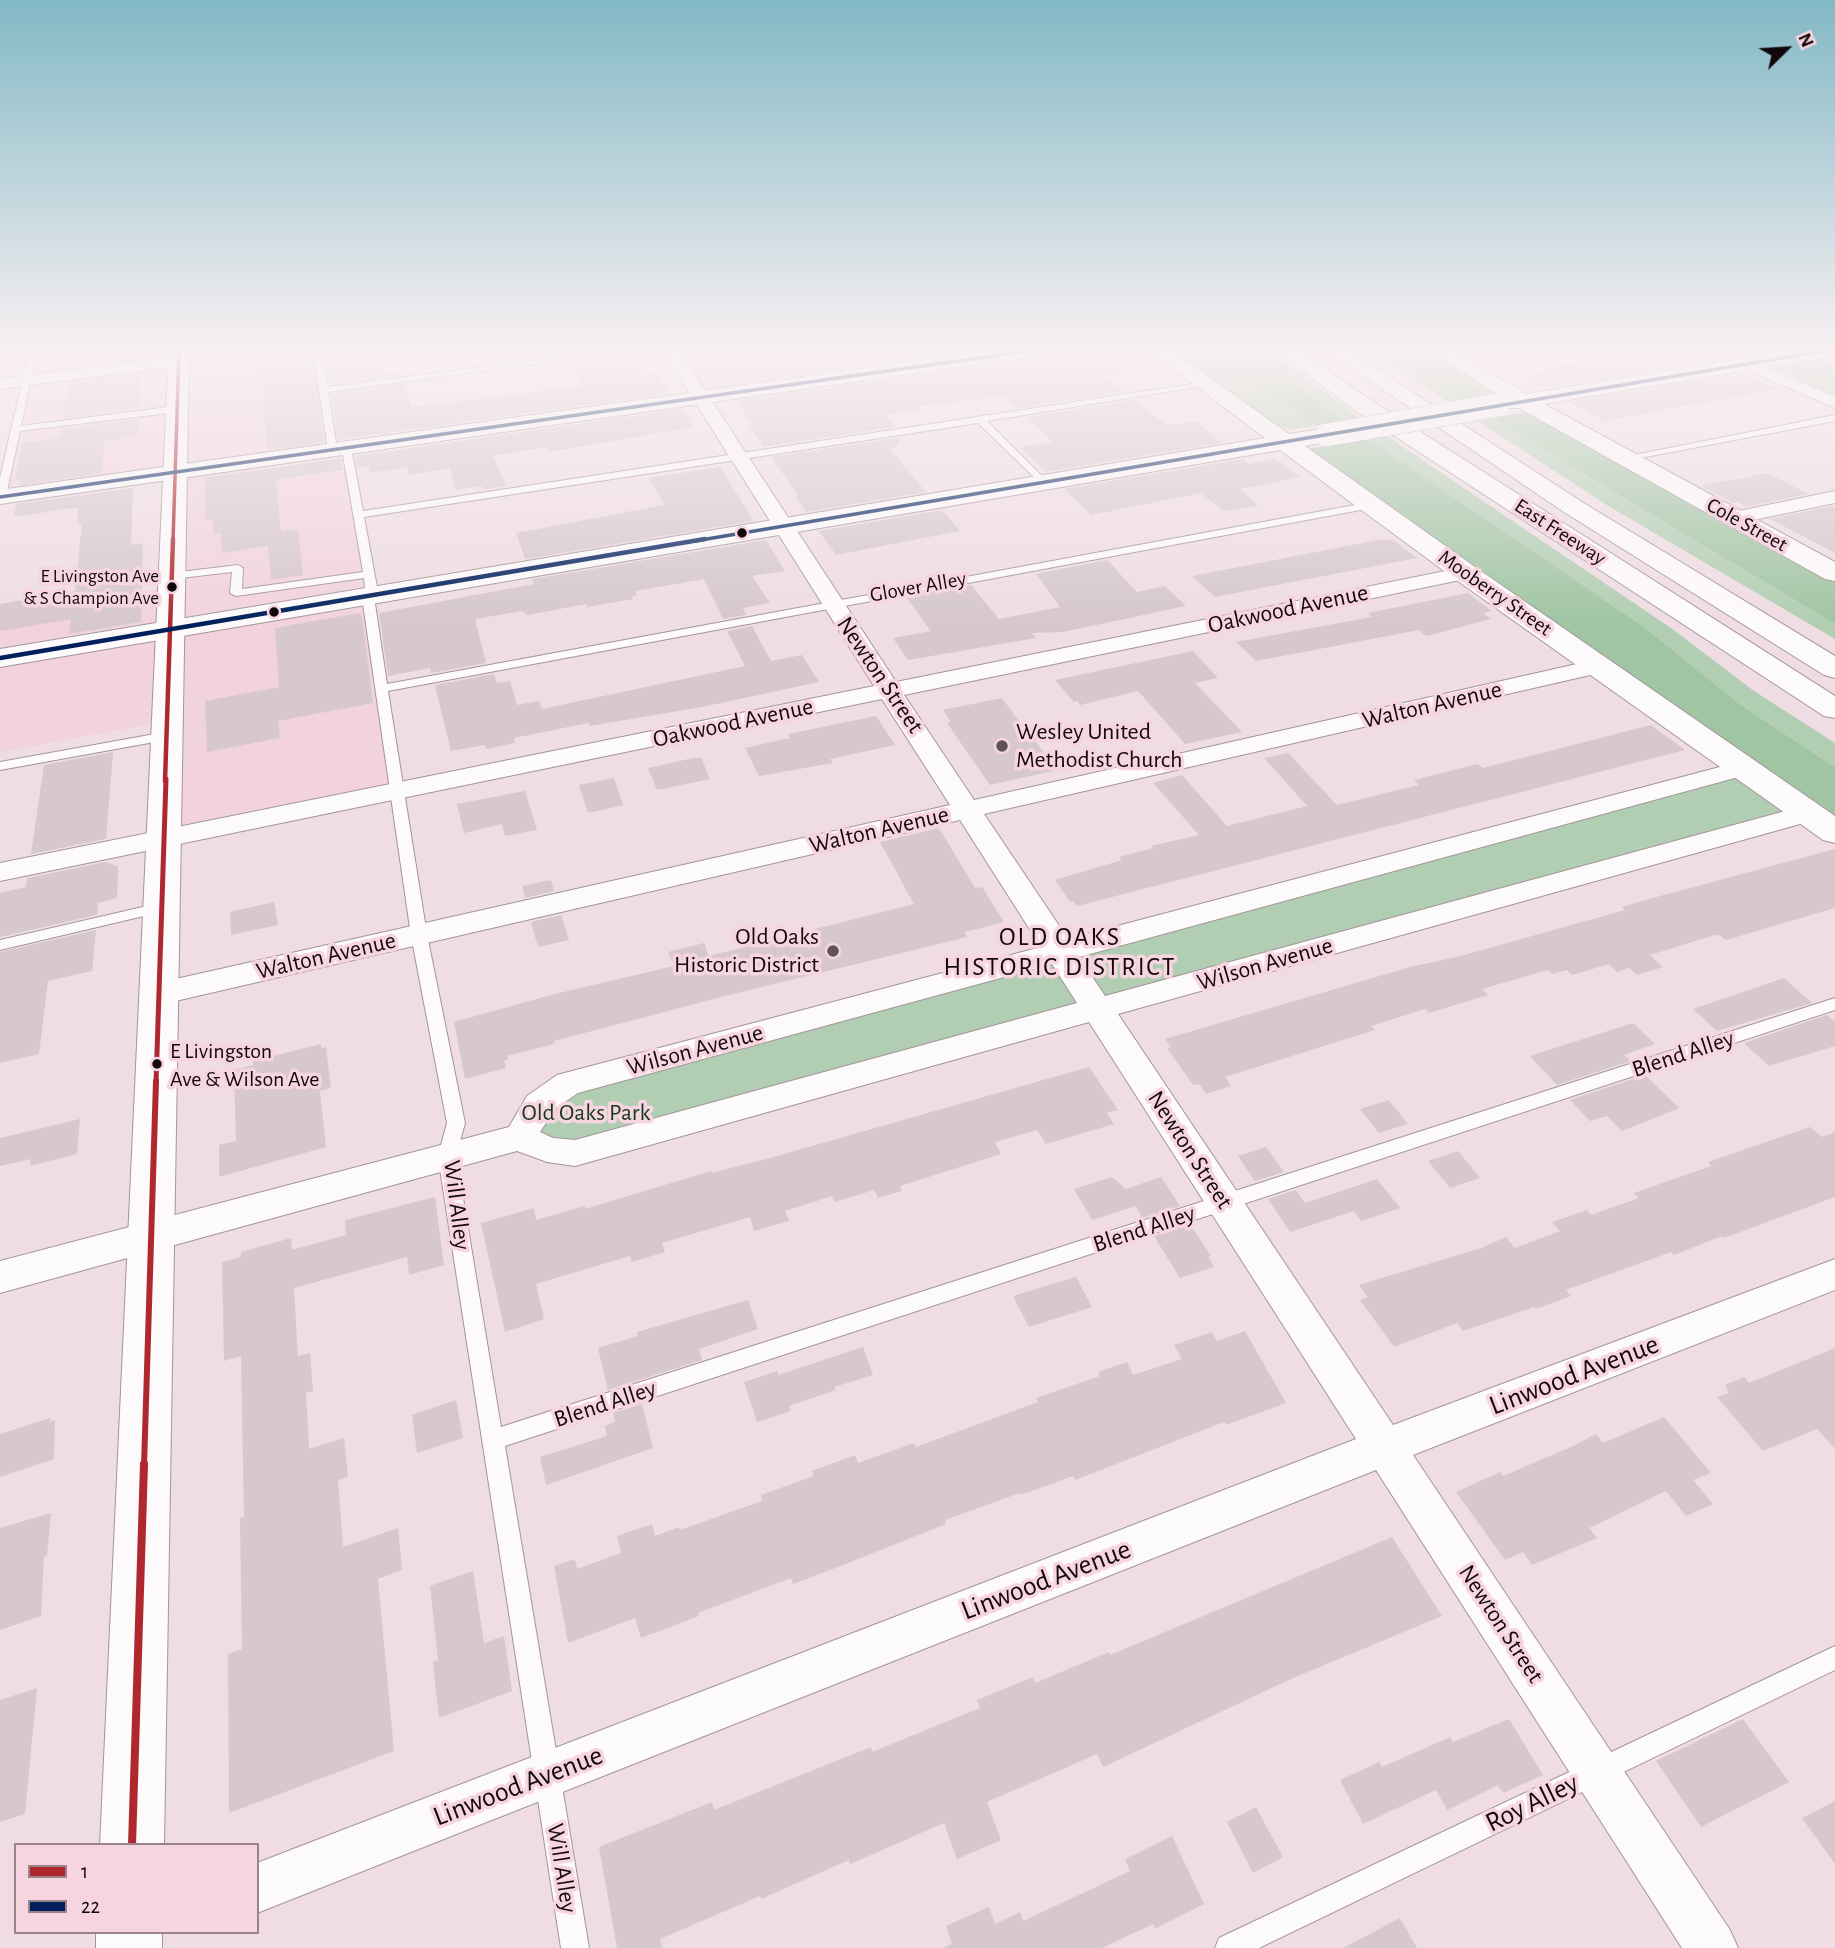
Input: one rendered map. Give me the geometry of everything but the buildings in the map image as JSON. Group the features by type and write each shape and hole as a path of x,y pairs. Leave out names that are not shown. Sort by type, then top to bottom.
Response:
{"main road":[{"path":"132,1843 176,442"},
{"path":"0,498 388,442"},
{"path":"0,659 170,630 368,586 782,527 1282,442"},
{"name":"Mooberry Street","path":"1282,442 1835,832"},
{"name":"East Freeway","path":"1420,442 1835,709"},
{"name":"East Freeway","path":"1474,442 1573,507 1835,669"},
{"name":"Cole Street","path":"1595,442 1835,573"}],"street":[{"name":"Newton Street","path":"727,442 1712,1948"},
{"path":"1734,518 1835,498"},
{"name":"Oakwood Avenue","path":"0,872 1465,573"},
{"name":"Walton Avenue","path":"158,994 1599,666"},
{"name":"Wilson Avenue","path":"1744,768 568,1084 546,1095 530,1117 521,1137 556,1153 575,1153 1808,813"},
{"path":"0,1278 521,1137"},
{"name":"Linwood Avenue","path":"259,1887 1385,1447 1835,1275"}],"lane":[{"path":"0,498 13,442"},
{"path":"331,442 332,450"},
{"path":"359,515 829,442"},
{"path":"1003,442 1043,483"},
{"path":"1624,458 1709,442"},
{"name":"Will Alley","path":"332,450 347,453 359,515 419,935 456,1123 447,1156 575,1948"},
{"name":"Glover Alley","path":"383,688 1371,505"},
{"path":"172,576 238,568 236,593 368,586"},
{"path":"0,766 166,736"},
{"path":"0,945 160,908"},
{"name":"Blend Alley","path":"493,1440 1835,1004"},
{"name":"Roy Alley","path":"1229,1948 1835,1658"}],"shaded area":[{"path":"13,442 330,442 331,449 277,457 278,480 352,470 401,788 165,837 168,721 0,752 0,616 171,586 175,472 0,497"}],"green space":[{"path":"1351,442 1373,442 1644,627 1741,705 1835,767 1835,815 1308,452 1312,448"},
{"path":"1373,442 1396,442 1671,628 1754,691 1835,743 1835,767 1741,705 1644,627"},
{"path":"1510,442 1530,442 1835,624 1835,639 1610,507"},
{"path":"1530,442 1585,442 1835,580 1835,624"},
{"name":"Old Oaks Park","path":"1743,773 1798,813 569,1150 542,1145 532,1119 547,1096"}],"transit line":[{"name":"1","path":"132,1843 176,442"},
{"name":"22","path":"0,497 388,442"},
{"name":"22","path":"0,658 1284,442"}],"place":[{"name":"E Livingston Ave & S Champion Ave","path":"172,587"},
{"name":"Wesley United Methodist Church","path":"1002,746"},
{"name":"Old Oaks Historic District","path":"833,951"},
{"name":"E Livingston Ave & Wilson Ave","path":"157,1064"}],"district":[{"name":"OLD OAKS HISTORIC DISTRICT","path":"1060,952"}]}
